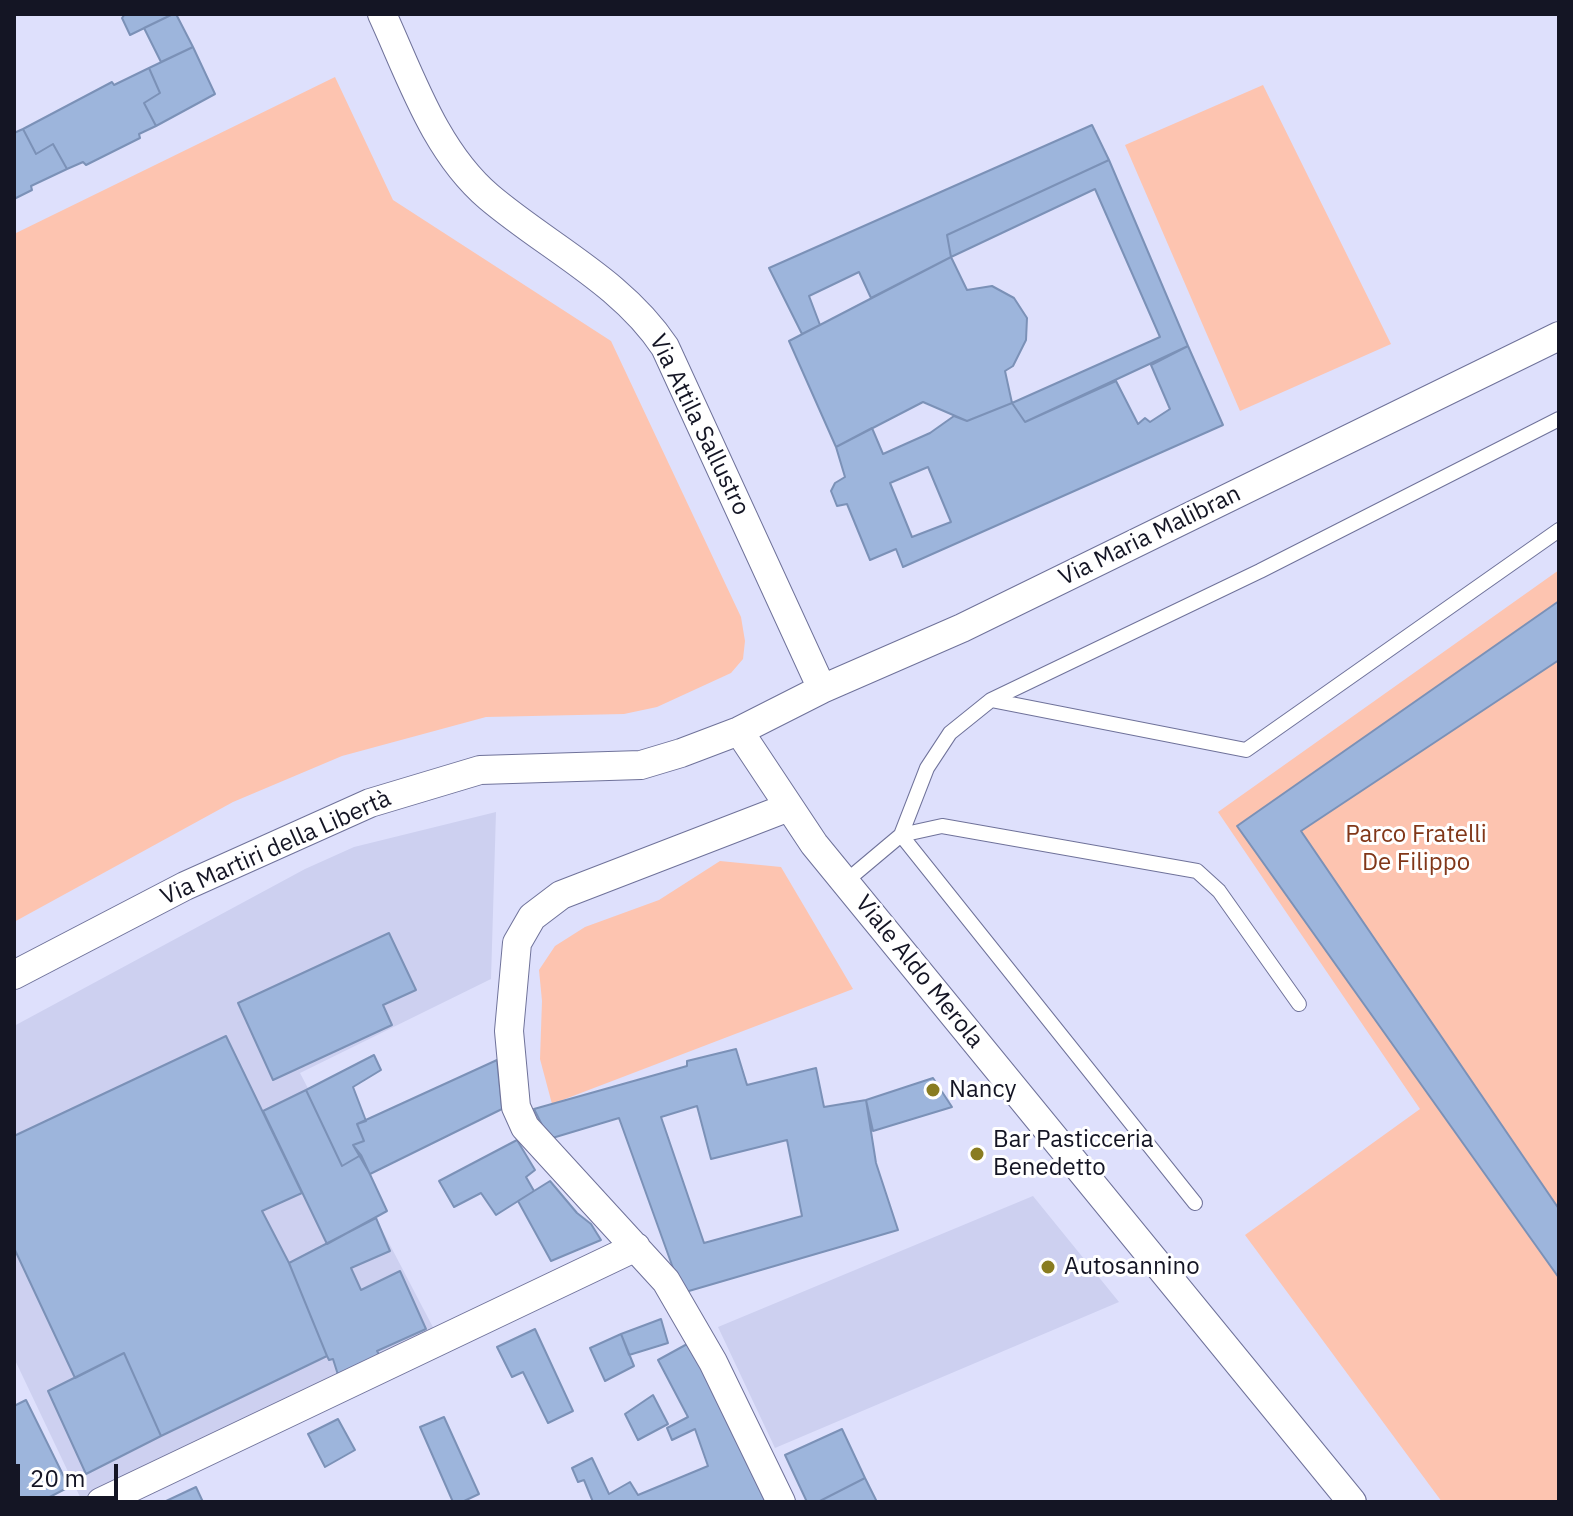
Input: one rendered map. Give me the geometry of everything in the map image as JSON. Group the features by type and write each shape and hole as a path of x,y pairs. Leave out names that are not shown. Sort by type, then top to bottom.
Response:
{"street":[{"name":"Via Attila Sallustro","path":"382,14 426,111 446,148 464,170 487,196 630,304 665,347 822,689"},
{"name":"Via Maria Malibran","path":"739,731 822,689 976,621 1559,336"},
{"name":"Viale Aldo Merola","path":"739,731 814,844 1352,1502"},
{"name":"Via Martiri della Libertà","path":"14,975 185,886 370,803 480,770 641,765 739,731"},
{"path":"781,1502 713,1362 666,1281 525,1127 516,1107 509,1031 517,943 532,917 561,895 789,807"},
{"path":"101,1502 636,1247"}],"lane":[{"path":"901,835 927,768 950,733 991,700 1260,571 1559,419"},
{"path":"991,700 1246,750 1559,530"},
{"path":"845,882 901,835 942,826 1197,871 1219,891 1299,1004"},
{"path":"901,835 1195,1203"}],"shaded area":[{"path":"496,812 491,979 300,1073 436,1333 81,1499 14,1358 14,1026 305,869 354,847"},
{"path":"1033,1196 1119,1302 775,1448 718,1327"}],"green space":[{"path":"335,77 393,200 611,341 741,617 745,641 743,659 731,673 657,707 624,714 486,717 342,756 233,802 14,922 14,234"},
{"path":"1263,85 1391,344 1240,411 1125,145"},
{"name":"Parco Fratelli De Filippo","path":"1559,570 1559,1502 1442,1502 1245,1235 1420,1109 1218,812"},
{"path":"720,861 781,867 853,989 552,1104 540,1059 542,1001 539,970 555,946 585,927 659,900"}],"building":[{"path":"125,14 173,14 130,35 122,18"},
{"path":"176,14 193,47 161,62 144,28"},
{"path":"193,47 215,94 156,126 144,103 160,93 149,68"},
{"path":"149,68 160,93 144,103 156,126 139,134 140,138 86,165 83,162 67,169 53,144 36,154 23,129 112,82 114,85"},
{"path":"1092,125 1109,160 947,235 951,257 871,298 859,272 809,296 820,325 802,334 769,268"},
{"path":"23,129 36,154 53,144 67,169 31,186 32,190 14,199 14,133"},
{"path":"1109,160 1188,346 1025,422 1012,403 1160,337 1095,189 951,257 947,235"},
{"path":"951,257 967,290 992,286 1014,298 1027,318 1026,340 1013,366 1005,371 1012,403 967,421 923,402 836,447 789,341"},
{"path":"1188,346 1223,425 903,567 896,549 870,560 847,504 837,506 831,491 835,483 845,477 836,447 872,428 883,454 930,433 954,416 967,421 1012,403 1025,422 1116,381 1138,424 1145,418 1150,422 1170,409 1151,365","holes":["928,467 951,522 912,537 890,483"]},
{"path":"1559,601 1559,660 1301,831 1559,1209 1559,1278 1237,826"},
{"path":"389,933 416,990 383,1005 392,1025 273,1080 238,1003"},
{"path":"226,1036 302,1193 262,1211 289,1263 327,1356 161,1436 124,1353 75,1378 14,1248 14,1136"},
{"path":"736,1049 747,1085 816,1068 824,1107 866,1100 876,1163 898,1230 682,1293 619,1118 549,1139 534,1109 687,1066 687,1061","holes":["697,1106 711,1159 787,1140 802,1216 704,1243 661,1117"]},
{"path":"374,1055 381,1070 353,1087 366,1121 357,1124 364,1141 353,1145 361,1155 342,1166 306,1090"},
{"path":"497,1060 502,1109 370,1174 353,1145 364,1141 357,1124"},
{"path":"933,1078 952,1107 873,1131 866,1100"},
{"path":"306,1090 342,1166 361,1155 387,1211 327,1244 263,1111"},
{"path":"517,1140 535,1170 526,1177 534,1191 496,1215 481,1193 454,1207 439,1181"},
{"path":"550,1181 577,1213 591,1224 601,1240 551,1261 518,1201"},
{"path":"376,1218 390,1251 351,1268 361,1290 400,1271 426,1329 377,1351 380,1356 339,1378 289,1263"},
{"path":"661,1319 668,1343 629,1355 621,1334"},
{"path":"535,1329 573,1411 548,1423 523,1372 512,1377 497,1347"},
{"path":"621,1334 634,1366 605,1381 590,1348"},
{"path":"689,1343 768,1502 593,1502 584,1480 578,1482 572,1468 592,1458 609,1494 630,1482 638,1495 708,1466 695,1429 672,1440 667,1428 688,1417 658,1360"},
{"path":"124,1353 161,1436 86,1474 48,1391"},
{"path":"653,1395 668,1424 638,1440 625,1414"},
{"path":"26,1400 69,1487 40,1502 14,1502 14,1406"},
{"path":"444,1417 479,1494 462,1502 453,1502 420,1427"},
{"path":"338,1419 355,1450 325,1467 308,1434"},
{"path":"842,1429 865,1478 818,1502 807,1502 785,1455"},
{"path":"865,1478 877,1502 818,1502"},
{"path":"196,1487 203,1502 164,1502"}],"place":[{"name":"Nancy","path":"933,1090"},
{"name":"Bar Pasticceria Benedetto","path":"977,1154"},
{"name":"Autosannino","path":"1048,1267"}]}
